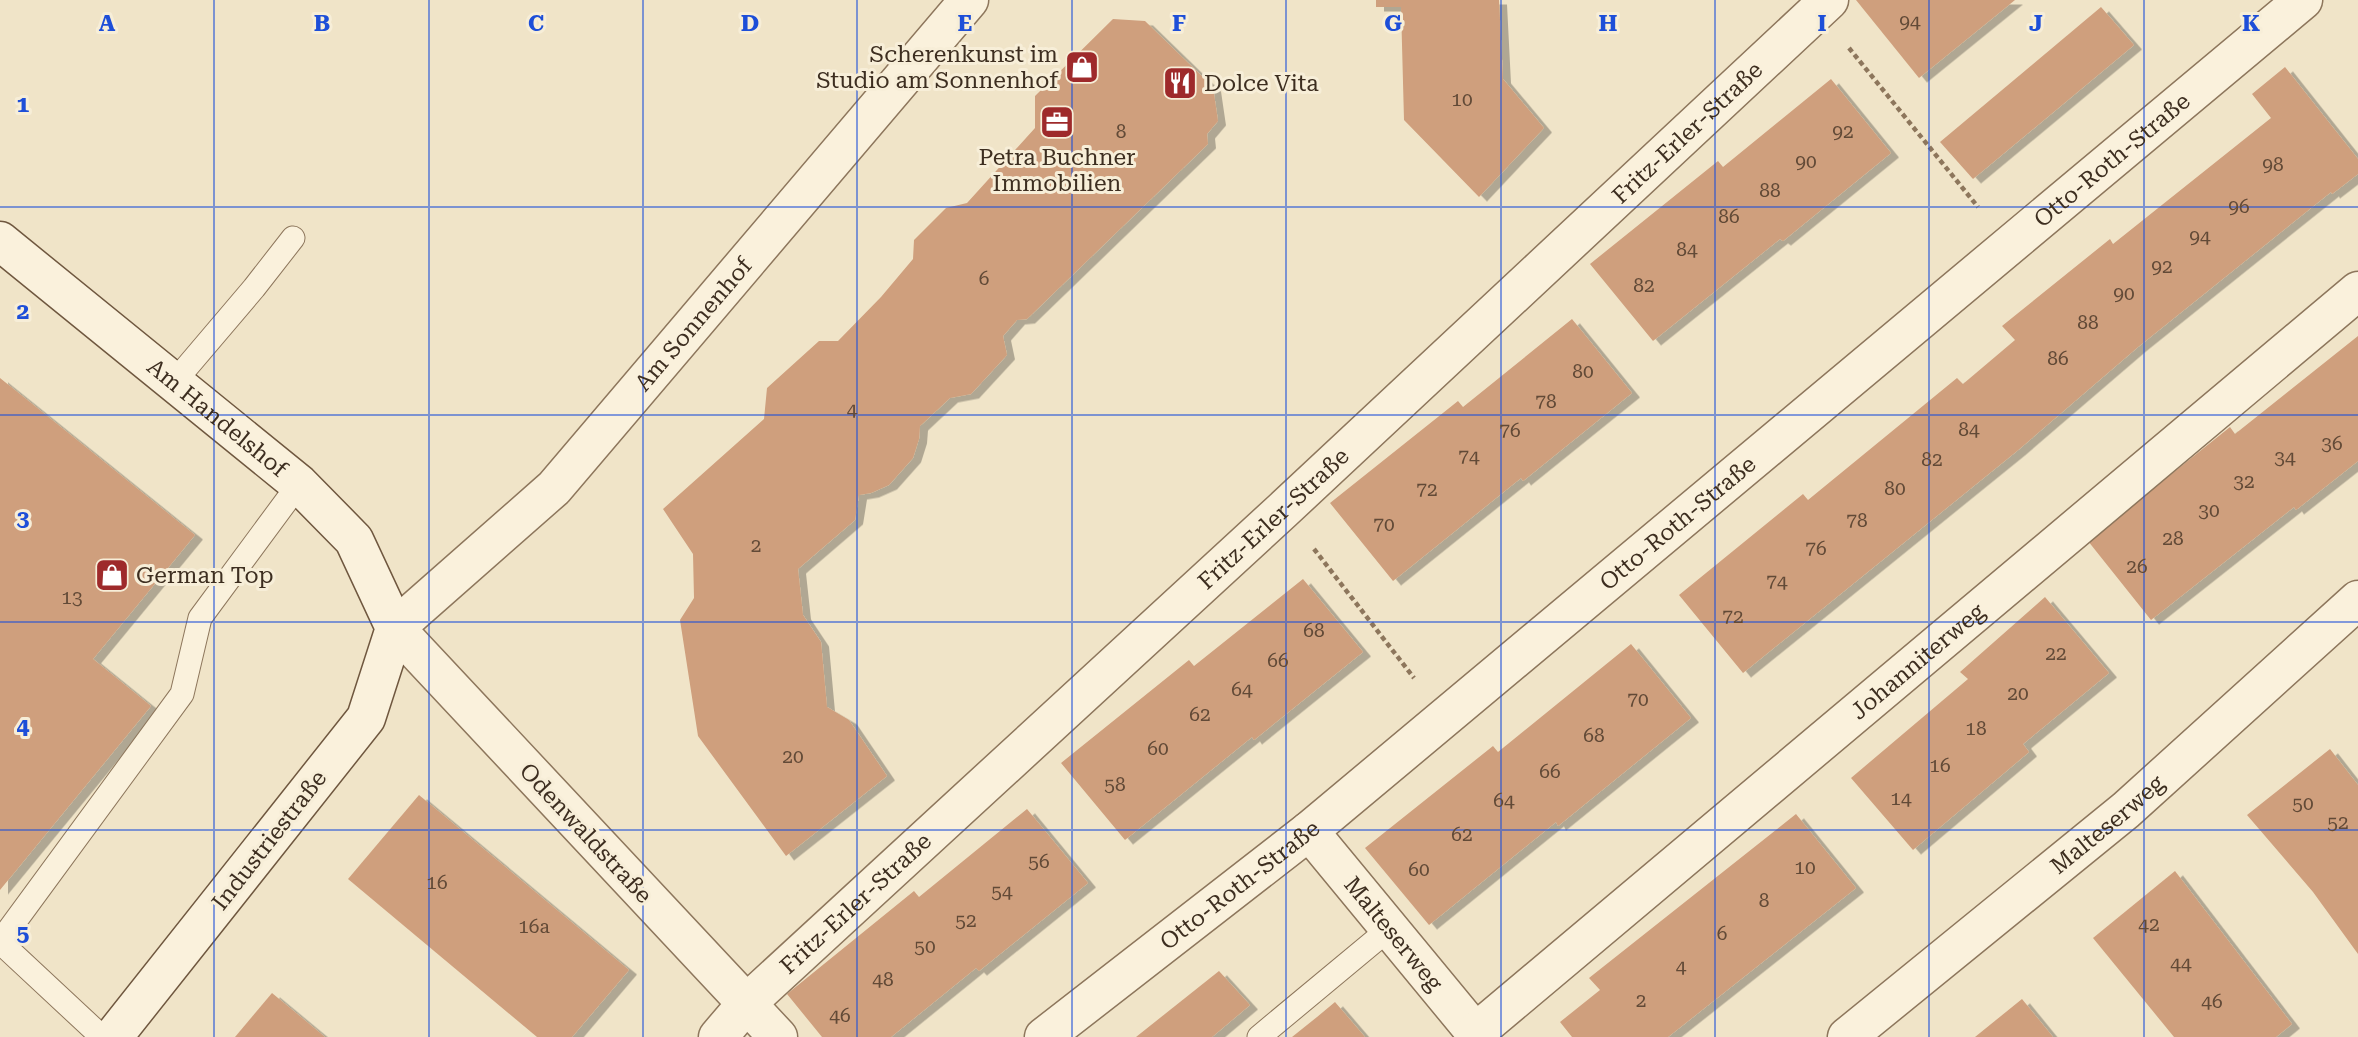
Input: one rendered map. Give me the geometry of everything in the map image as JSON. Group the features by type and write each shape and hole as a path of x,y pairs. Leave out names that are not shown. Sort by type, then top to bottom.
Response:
{"street":[{"name":"Am Sonnenhof","path":"395,628 554,488 969,0"},
{"name":"Otto-Roth-Straße","path":"1044,1037 1309,831 2303,0"},
{"name":"Fritz-Erler-Straße","path":"718,1037 747,1003 1283,510 1824,5"},
{"name":"Am Handelshof","path":"0,240 299,484 354,540 395,628"},
{"name":"Johanniterweg","path":"1477,1035 2358,290"},
{"name":"Malteserweg","path":"1847,1037 2126,810 2358,600"},
{"name":"Odenwaldstraße","path":"395,628 778,1037"},
{"name":"Industriestraße","path":"113,1037 366,718 395,628"},
{"name":"Malteserweg","path":"1309,831 1477,1035"}],"lane":[{"path":"175,381 293,238"},
{"path":"102,1037 0,942 182,694 200,618 299,484"},
{"path":"1259,1037 1389,929"}],"path":[{"path":"1824,5 2009,246"},
{"path":"1283,510 1446,718"}],"building":[{"path":"1376,0 1499,0 1503,79 1544,128 1479,197 1404,120 1401,7 1376,7"},
{"path":"1856,0 2015,0 1919,78"},
{"path":"2101,7 2134,45 1973,179 1940,142"},
{"path":"1113,19 1145,21 1213,87 1218,121 1207,134 1208,144 1027,319 1017,320 1003,336 1007,355 971,394 950,398 920,426 913,458 889,485 859,495 855,520 798,569 803,615 821,642 827,707 849,720 887,776 786,856 698,736 680,620 694,598 693,554 663,509 764,419 767,388 819,341 838,341 881,297 913,259 914,240 946,208 967,203 1035,128 1035,96"},
{"path":"2285,67 2358,159 2358,174 2332,194 2331,192 2138,347 2017,451 1743,673 1679,595 1803,494 1808,500 1957,378 1963,384 2015,340 2002,326 2110,239 2113,244 2271,118 2252,94"},
{"path":"1831,79 1891,153 1783,241 1780,239 1653,341 1590,264 1718,161 1723,167"},
{"path":"1572,319 1632,393 1393,581 1330,503 1458,401 1463,407"},
{"path":"2358,336 2358,461 2296,510 2294,507 2151,620 2088,541 2230,427 2235,434"},
{"path":"0,378 195,535 93,659 151,706 0,890"},
{"path":"1303,579 1363,652 1254,740 1252,737 1125,840 1061,763 1189,660 1194,666"},
{"path":"2045,597 2109,673 2023,744 2029,752 1913,850 1851,778 1968,679 1960,672"},
{"path":"1631,644 1691,718 1558,826 1556,822 1429,925 1365,848 1493,746 1498,752"},
{"path":"2330,749 2358,785 2358,954 2313,892 2247,815"},
{"path":"419,795 629,970 572,1037 537,1037 348,879"},
{"path":"1027,809 1088,883 979,971 976,968 891,1037 822,1037 787,994 914,891 919,897"},
{"path":"1796,814 1856,888 1668,1037 1572,1037 1560,1022 1600,990 1589,978"},
{"path":"2175,871 2292,1024 2276,1037 2174,1037 2093,938"},
{"path":"1219,971 1250,1005 1212,1037 1136,1037"},
{"path":"272,993 325,1037 235,1037"},
{"path":"2022,999 2053,1037 1975,1037"},
{"path":"1335,1002 1365,1037 1292,1037 1317,1017"}],"place":[{"name":"Scherenkunst im Studio am Sonnenhof","path":"1082,67"},
{"name":"Dolce Vita","path":"1180,83"},
{"name":"Petra Buchner Immobilien","path":"1057,122"},
{"name":"German Top","path":"112,575"}]}
